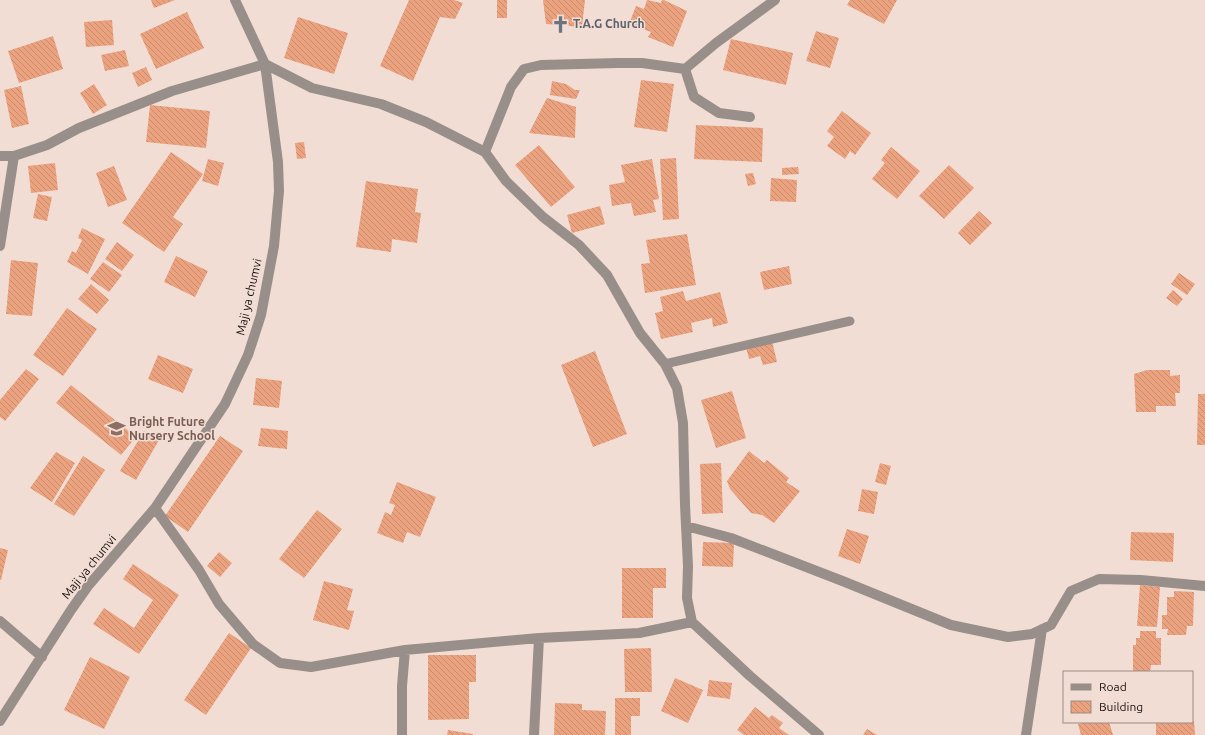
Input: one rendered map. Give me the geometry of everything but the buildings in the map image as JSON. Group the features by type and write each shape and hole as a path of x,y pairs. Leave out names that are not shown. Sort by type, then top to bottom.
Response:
{"street":[{"name":"Maji ya chumvi","path":"0,721 88,586 155,508 225,404 248,355 261,315 274,246 279,191 278,162 265,64 235,0"},
{"path":"485,152 511,87 524,69 541,65 618,63 642,63 685,69 716,43 775,0"},
{"path":"0,156 14,156 46,145 79,128 172,91 265,64 312,88 381,104 426,122 485,152 506,181 543,216 579,245 607,275 640,333 665,364 676,388 684,423 688,566 687,598 692,622 750,676 819,735"},
{"path":"685,69 694,97 719,113 750,117"},
{"path":"0,246 14,156"},
{"path":"155,508 199,570 219,604 253,644 280,663 311,667 405,650 539,638 639,633 692,622"},
{"path":"686,526 731,538 886,598 951,625 1008,637 1032,634 1051,625 1071,591 1099,580 1141,580 1205,586"},
{"path":"0,621 42,657"},
{"path":"1026,735 1042,629"},
{"path":"534,735 539,638"},
{"path":"402,735 402,686 405,650"}],"lane":[{"path":"665,364 850,321"}],"place":[{"name":"T.A.G Church","path":"560,24"},
{"name":"Bright Future Nursery School","path":"116,429"}]}
